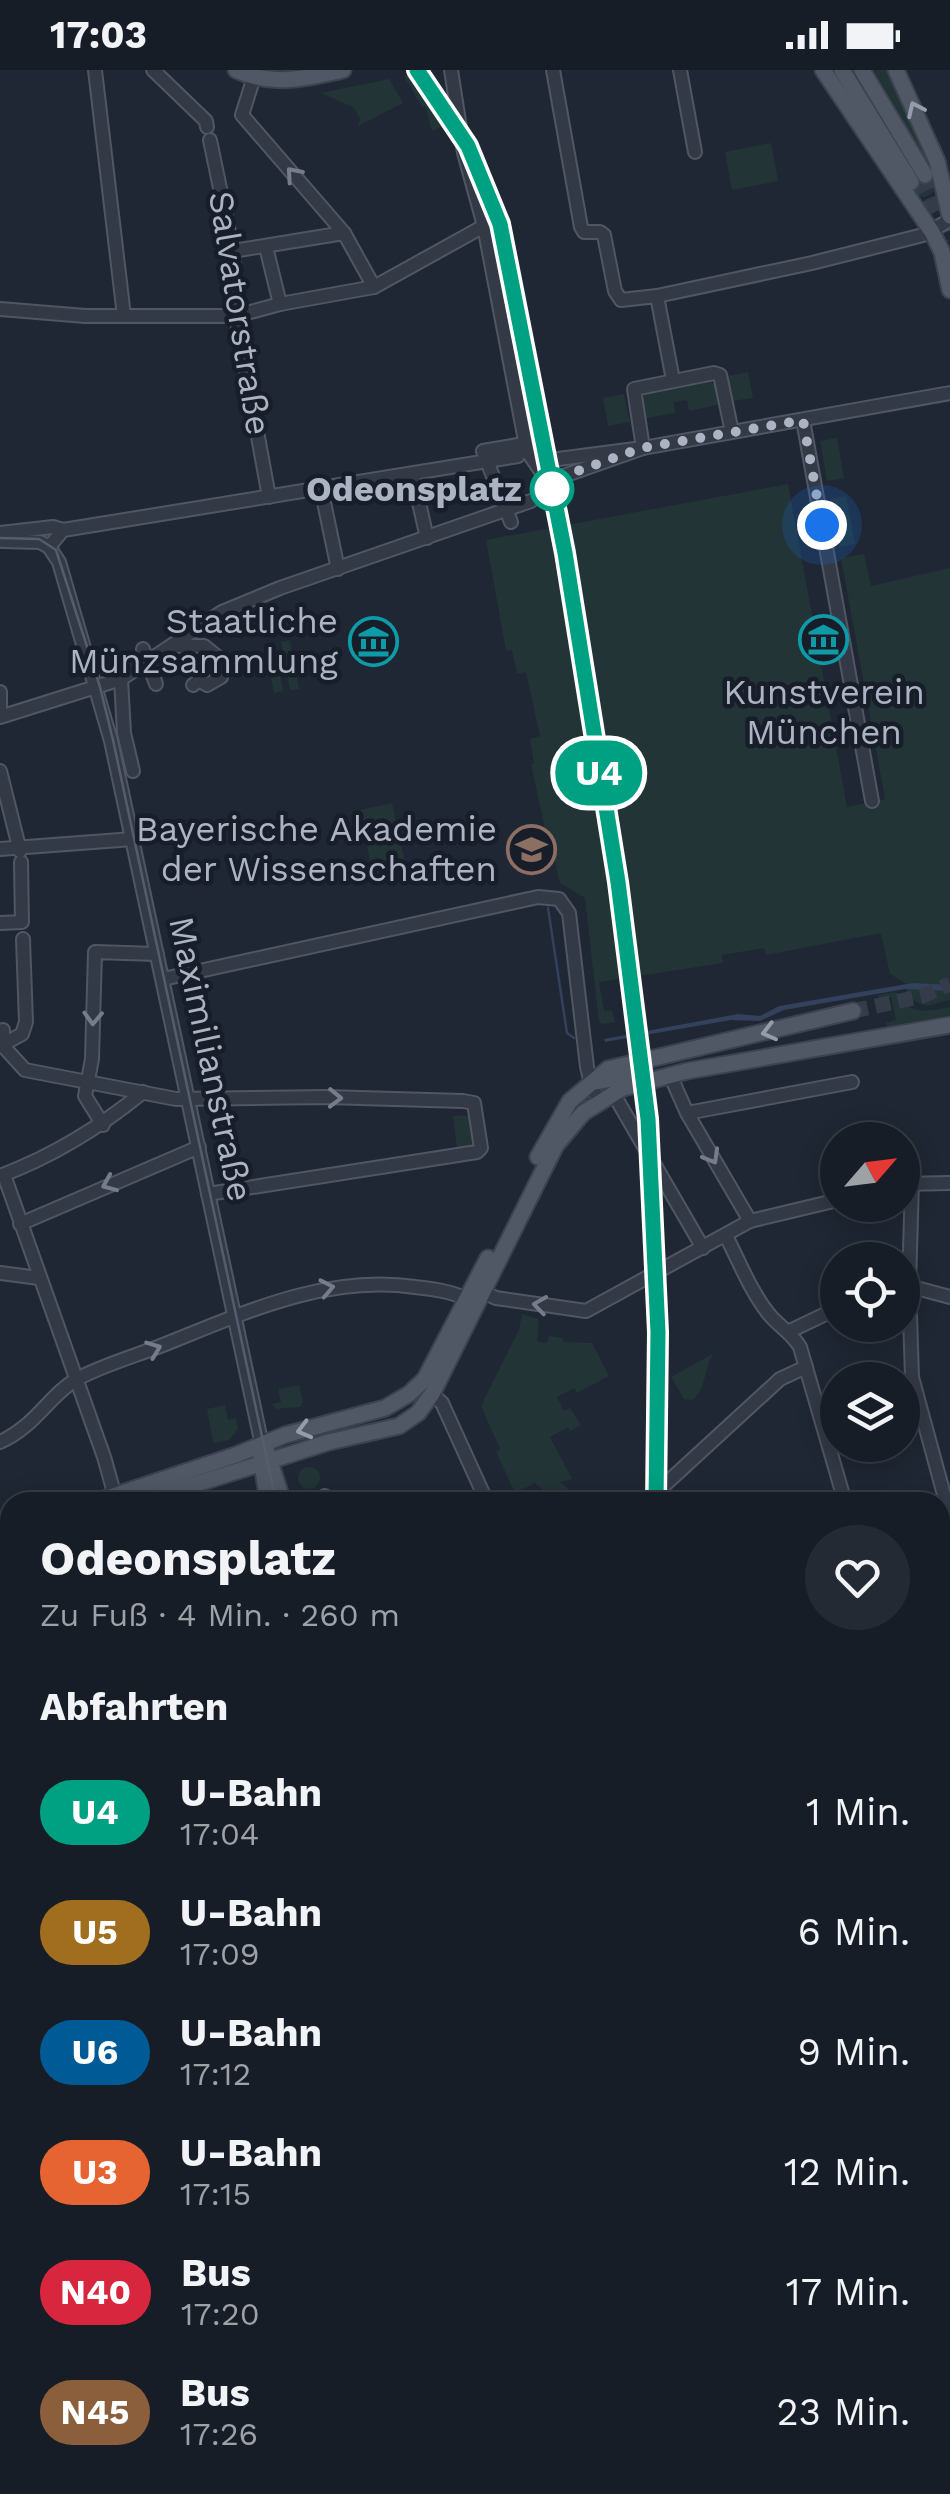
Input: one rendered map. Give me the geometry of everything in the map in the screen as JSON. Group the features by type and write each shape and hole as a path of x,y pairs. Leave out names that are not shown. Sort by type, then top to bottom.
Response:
{"main road":[{"path":"236,70 254,77 300,80 343,70"},
{"path":"822,70 932,232 942,252 950,290"},
{"path":"842,70 918,178 862,70"},
{"path":"896,70 920,116 950,218"},
{"path":"912,203 929,199 943,184"},
{"path":"135,1492 266,1463 329,1442 386,1430 412,1419 432,1394 552,1128 570,1101 590,1082 631,1062 853,1012"},
{"path":"158,1492 262,1445 398,1402 425,1379 556,1145 572,1123 606,1097 679,1074 950,1025"},
{"path":"590,1082 668,1069 679,1074"},
{"path":"398,1402 409,1408 412,1419"},
{"name":"Maximilianstraße","path":"262,1445 267,1492"},
{"name":"Maximilianstraße","path":"266,1463 279,1492"}],"street":[{"path":"94,70 124,316"},
{"name":"Salvatorstraße","path":"153,70 208,129 233,251 236,316 268,492"},
{"path":"450,70 464,153 484,226 521,450 544,476 555,479 642,448 950,393"},
{"path":"555,70 580,224 584,232 604,235 616,295 629,302 812,263 932,232 950,218"},
{"path":"680,70 695,152"},
{"path":"254,77 242,115 344,233 374,287"},
{"path":"0,309 124,316 236,316 374,287 484,226"},
{"path":"233,251 344,233"},
{"path":"266,247 280,304"},
{"path":"657,296 673,380"},
{"path":"642,448 634,389 673,380 720,374 732,432"},
{"path":"803,420 872,801"},
{"path":"508,515 483,452 521,450"},
{"path":"0,533 53,527 63,530 213,512 268,492 413,476 484,459"},
{"path":"413,476 427,538"},
{"path":"321,488 342,572"},
{"path":"104,709 167,650 220,609 342,572 367,553 508,515 531,501"},
{"path":"0,541 33,541 50,547 63,530"},
{"name":"Maximilianstraße","path":"50,547 69,572 92,692 104,709 262,1445"},
{"path":"167,650 204,646 219,658 221,677 207,685 199,680 192,685"},
{"path":"143,649 156,684"},
{"path":"0,692 1,716 92,692 122,692"},
{"path":"122,692 125,733 134,771"},
{"path":"0,771 20,854 19,922 0,923"},
{"path":"0,849 20,854 132,838"},
{"path":"163,979 538,897 559,898 568,913 590,1082 606,1097 702,1248"},
{"path":"2,1046 27,1026 23,939"},
{"path":"102,1124 85,1096 96,952 157,954"},
{"path":"2,1030 2,1046 25,1070 188,1099 326,1097 474,1103 481,1148 476,1152 208,1194"},
{"path":"679,1074 686,1113 750,1222"},
{"path":"686,1113 852,1082"},
{"path":"114,1492 2,1176 71,1144 143,1092"},
{"path":"20,1224 199,1147"},
{"path":"920,1183 950,1183"},
{"path":"0,1442 17,1435 74,1380 287,1298 352,1284 409,1286 586,1311 750,1222 820,1204"},
{"path":"726,1236 767,1312 790,1332 804,1361 842,1492"},
{"path":"0,1273 38,1278"},
{"path":"920,1289 950,1297"},
{"path":"790,1332 820,1317"},
{"path":"910,1342 912,1376 943,1492"},
{"path":"657,1492 804,1361"},
{"path":"432,1394 442,1402 483,1492"}],"shaded area":[{"path":"429,70 443,126 432,131 425,106 422,107 404,76"},
{"path":"827,70 836,70 906,185 933,171 938,184 931,194 913,196"},
{"path":"874,70 893,70 933,170"},
{"path":"389,79 403,103 358,126 360,118 353,107 321,93"},
{"path":"771,143 778,181 732,190 725,152"},
{"path":"748,372 753,398 733,401 728,376"},
{"path":"710,381 717,386 722,404 689,411 687,400 674,402 675,413 641,419 639,402 647,392"},
{"path":"624,394 630,422 608,426 603,398"},
{"path":"837,438 844,478 827,481 820,441"},
{"path":"788,484 847,807 885,799 841,558 864,554 871,586 950,568 950,1000 926,1006 908,998 905,983 890,974 881,933 766,955 764,948 722,955 723,963 599,982 604,1011 612,1010 615,1022 602,1024 585,898 560,883 551,857 531,764 534,763 530,739 540,736 526,672 517,674 512,650 506,651 486,540"},
{"path":"846,496 855,544 840,547 831,499"},
{"path":"290,640 299,689 290,690 281,642"},
{"path":"274,643 283,691 274,693 265,644"},
{"path":"392,803 405,862 372,869 361,819 352,819 351,812"},
{"path":"896,992 912,1008 926,1011 950,1007 950,1015 888,1026 885,1023 896,1020 891,997 879,999 878,995"},
{"path":"471,1115 473,1145 457,1148 453,1116"},
{"path":"522,1314 539,1319 537,1341 547,1343 549,1336 563,1338 564,1342 592,1343 609,1376 577,1393 574,1388 557,1397 564,1411 570,1408 581,1425 550,1437 572,1479 560,1482 572,1492 544,1492 535,1483 515,1492 481,1406 519,1330"},
{"path":"714,1353 697,1396 684,1399 671,1377"},
{"path":"299,1385 303,1402 300,1407 276,1409 272,1404 281,1402 278,1389"},
{"path":"225,1405 228,1420 236,1418 238,1429 229,1440 213,1443 207,1409"},
{"path":"305,1467 313,1467 320,1478 313,1489 305,1489 298,1482 298,1474"}],"water":[{"path":"913,983 950,985 950,991 905,989 784,1010 760,1021 731,1020 605,1042 604,1039 738,1014 760,1016 779,1006"}],"waterway":[{"path":"548,908 567,1033 574,1038"}],"tunnel":[{"path":"925,175 950,240"},
{"path":"911,182 935,227"},
{"path":"853,1011 923,996 950,984"}],"tram line":[{"path":"0,538 39,539 56,550 100,687 274,1492"}],"metro line":[{"name":"U4","path":"417,70 468,146 500,224 565,553 634,989 648,1119 658,1332 656,1492"}],"place":[{"name":"Odeonsplatz","path":"552,489"},
{"name":"Kunstverein München","path":"824,640"},
{"name":"Staatliche Münzsammlung","path":"373,641"},
{"name":"Bayerische Akademie der Wissenschaften","path":"532,849"}],"route":[{"path":"552,489 555,479 642,448 803,420 822,525"}]}
